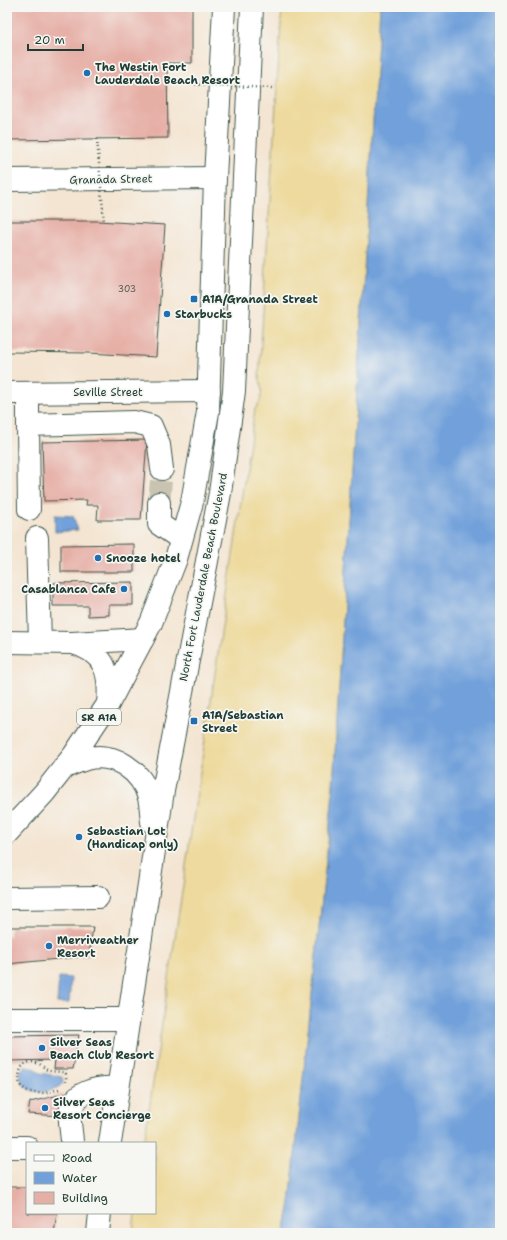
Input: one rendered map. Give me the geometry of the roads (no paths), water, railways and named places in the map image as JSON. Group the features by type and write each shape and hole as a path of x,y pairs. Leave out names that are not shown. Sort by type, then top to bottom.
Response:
{"main road":[{"name":"SR A1A","path":"7,833 44,793 108,704 143,639 166,585 192,502 208,412 215,178 224,7"},
{"name":"North Fort Lauderdale Beach Boulevard","path":"110,1142 117,1088 155,843 176,723 220,493 234,391 252,7"},
{"name":"Granada Street","path":"7,180 215,178"},
{"name":"Seville Street","path":"7,393 209,391"},
{"path":"28,393 29,509"},
{"path":"28,425 134,422 151,426 159,446 162,469"},
{"path":"159,503 159,524 181,539"},
{"path":"37,538 40,642"},
{"path":"7,642 72,643 143,639"},
{"path":"72,643 85,646 94,652 102,661 109,682 108,704"},
{"path":"63,768 86,759 102,757 113,759 128,766 138,776 149,799 155,843"},
{"path":"7,898 98,897"},
{"path":"7,1019 128,1019"},
{"path":"72,1142 70,1113 75,1101 93,1089 102,1087 117,1088"},
{"path":"7,1147 26,1147"},
{"path":"98,1233 100,1214"}],"water":[{"path":"380,7 500,7 500,1233 284,1233 290,1203 332,804"},
{"path":"55,515 73,516 78,530 55,532"},
{"path":"59,977 71,978 69,1003 57,1003"},
{"path":"25,1067 34,1068 40,1073 62,1077 63,1083 51,1091 36,1092 24,1085 21,1079 20,1071"}],"tunnel":[{"path":"159,503 162,469"}],"place":[{"name":"The Westin Fort Lauderdale Beach Resort","path":"87,73"},
{"name":"A1A/Granada Street","path":"194,299"},
{"name":"Starbucks","path":"167,314"},
{"name":"Snooze hotel","path":"98,558"},
{"name":"Casablanca Cafe","path":"124,589"},
{"name":"A1A/Sebastian Street","path":"194,721"},
{"name":"Sebastian Lot (Handicap only)","path":"79,837"},
{"name":"Merriweather Resort","path":"49,946"},
{"name":"Silver Seas Beach Club Resort","path":"42,1048"},
{"name":"Silver Seas Resort Concierge","path":"45,1108"}]}
